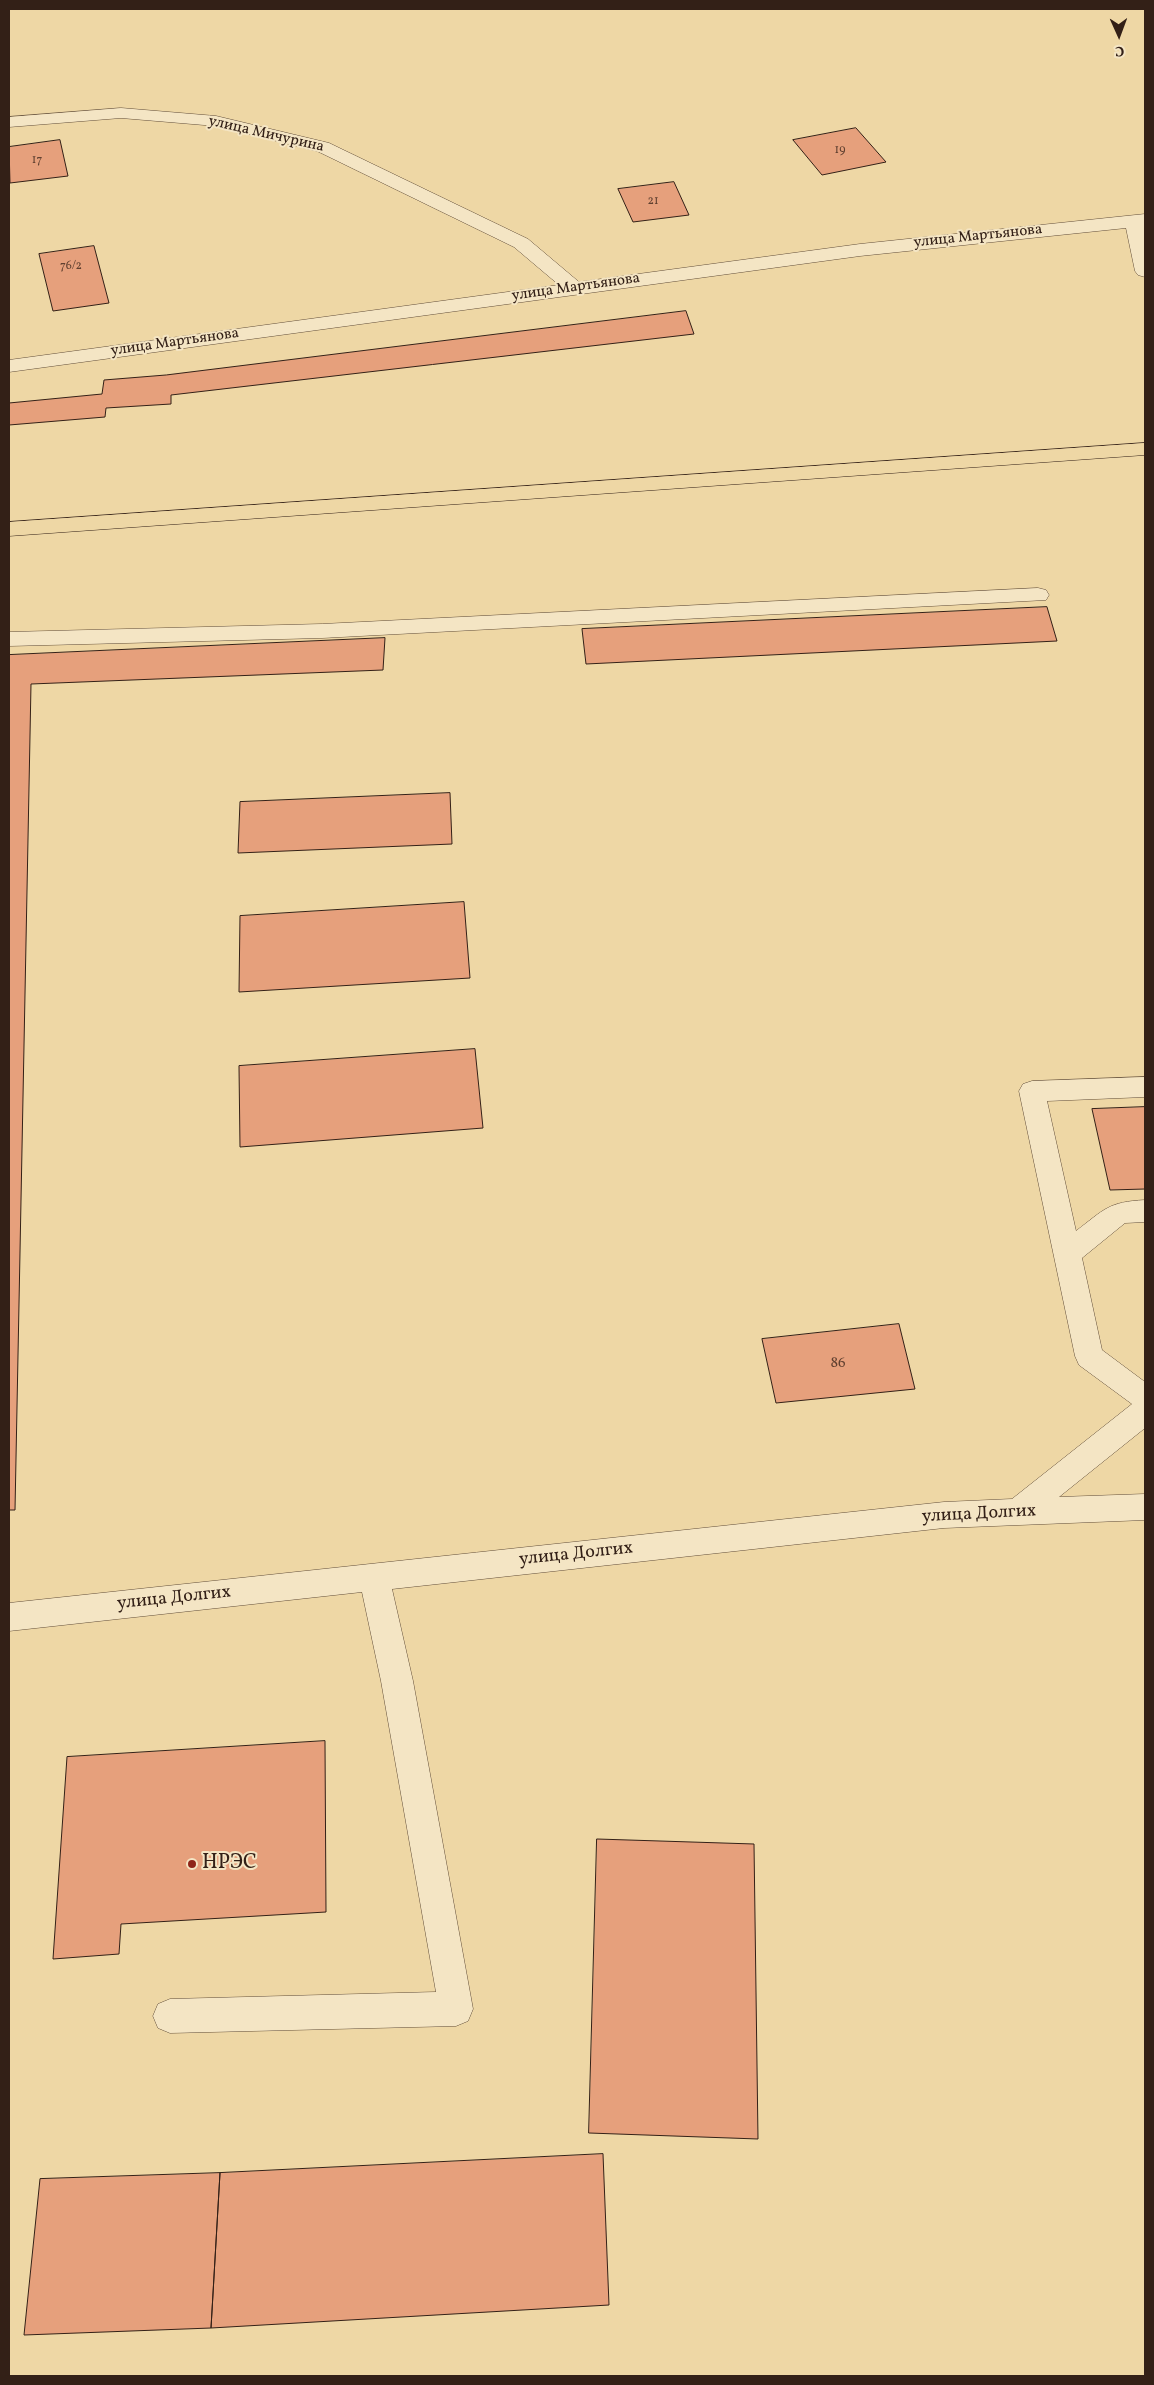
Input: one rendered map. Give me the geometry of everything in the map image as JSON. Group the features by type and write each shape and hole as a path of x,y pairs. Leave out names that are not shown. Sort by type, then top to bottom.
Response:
{"main road":[{"path":"9,528 1145,449"}],"street":[{"name":"улица Мичурина","path":"9,122 121,113 216,121 323,147 521,243 575,288"},
{"name":"улица Мартьянова","path":"9,366 860,250 1140,220"},
{"path":"1140,220 1145,271"},
{"path":"9,639 322,631 1038,595"},
{"path":"1145,1087 1032,1091 1089,1356 1145,1398"},
{"path":"1067,1254 1119,1213 1145,1211"},
{"path":"1018,1512 1145,1412"},
{"name":"улица Долгих","path":"9,1617 944,1515 1145,1507"},
{"path":"170,2016 456,2009 397,1681 374,1577"}],"building":[{"path":"856,128 886,162 822,175 793,140"},
{"path":"60,140 68,176 10,183 9,147"},
{"path":"674,182 689,215 633,222 618,189"},
{"path":"94,246 109,303 53,311 39,254"},
{"path":"686,311 694,334 171,395 171,404 106,408 105,417 9,425 9,403 102,394 104,380 166,375"},
{"path":"1047,607 1057,641 586,664 582,629"},
{"path":"385,638 383,670 31,684 15,1510 9,1510 9,655"},
{"path":"450,793 452,844 238,853 240,802"},
{"path":"464,902 470,978 239,992 240,916"},
{"path":"475,1049 483,1128 240,1147 239,1066"},
{"path":"1145,1107 1145,1189 1110,1190 1092,1109"},
{"path":"899,1324 915,1389 776,1403 762,1339"},
{"name":"НРЭС","path":"325,1741 326,1912 121,1924 119,1954 53,1959 67,1757"},
{"path":"597,1839 754,1844 758,2139 589,2133"},
{"path":"603,2154 609,2305 211,2328 220,2173"},
{"path":"220,2173 211,2328 24,2335 40,2179"}],"place":[{"name":"НРЭС","path":"192,1864"}]}
